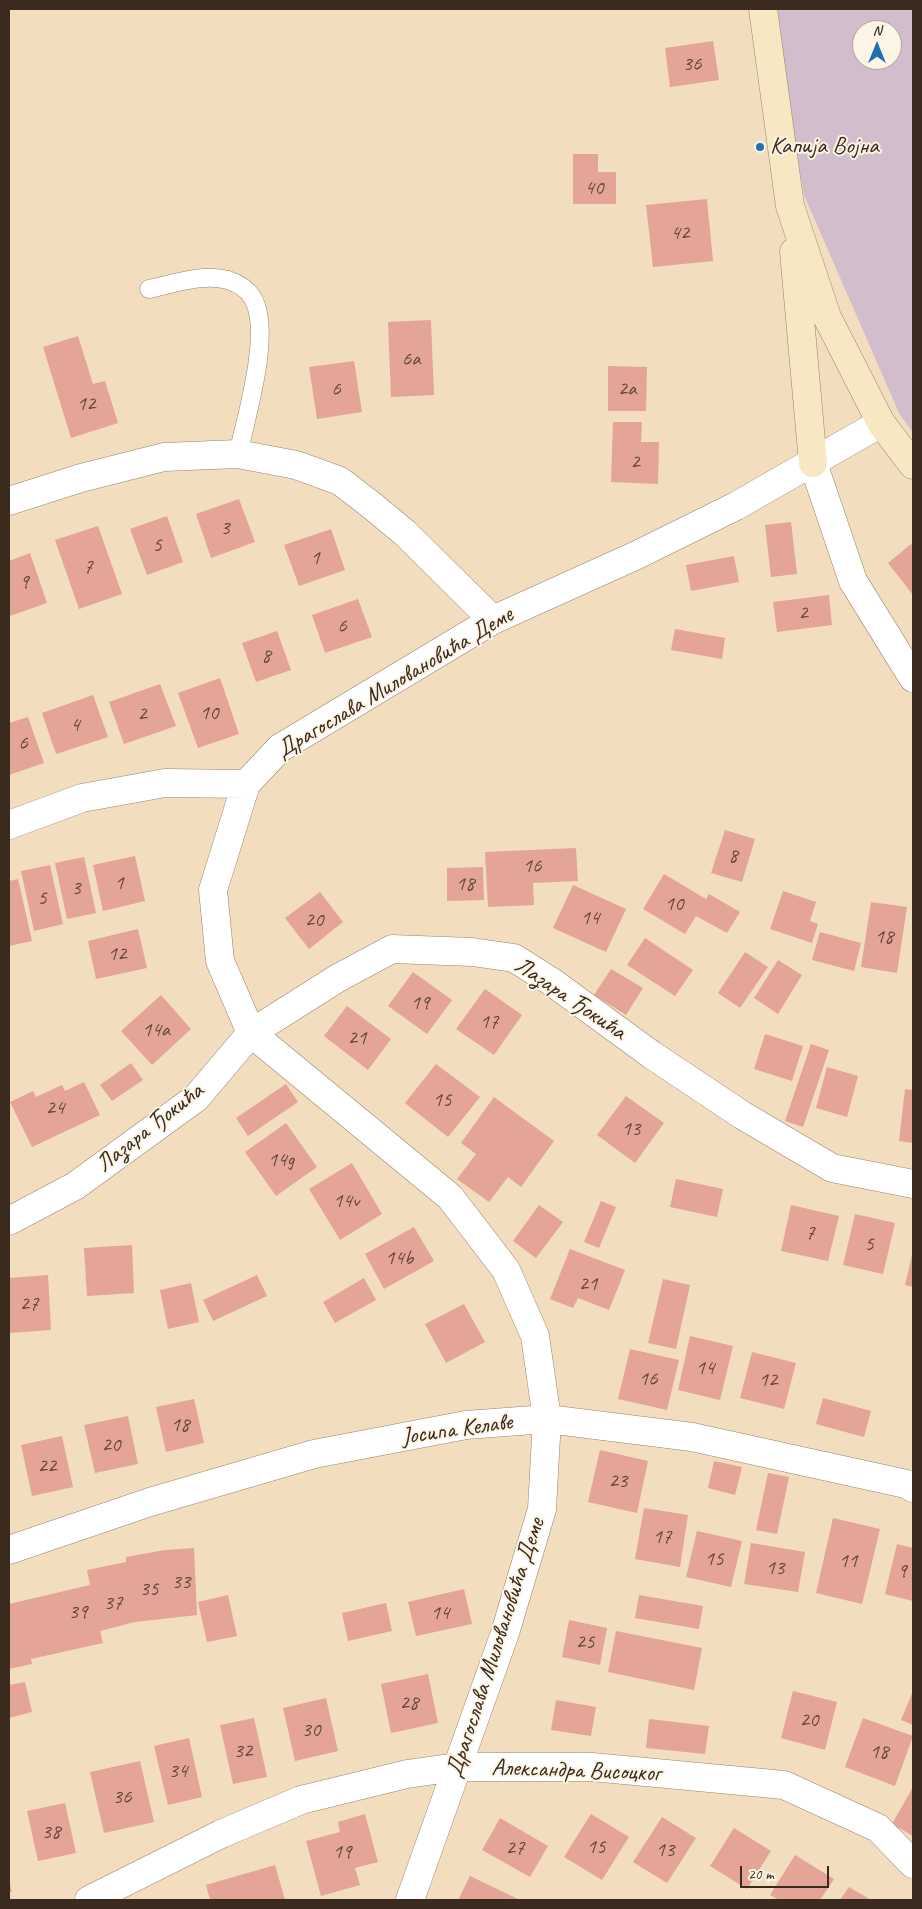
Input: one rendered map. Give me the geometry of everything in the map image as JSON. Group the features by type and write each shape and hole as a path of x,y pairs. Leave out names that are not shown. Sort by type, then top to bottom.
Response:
{"street":[{"path":"763,9 790,206 813,463 853,581 913,678"},
{"path":"790,206 827,318 881,424 913,465"},
{"name":"Драгослава Миловановића Деме","path":"410,1900 505,1633 542,1509 546,1420 535,1336 506,1270 450,1198 251,1033 220,961 213,890 246,784 280,748 493,620 637,555 718,515 881,424"},
{"path":"9,501 81,478 164,457 238,454 296,465 340,481 405,532 493,620"},
{"path":"9,826 82,798 165,783 246,784"},
{"name":"Лазара Ђокића","path":"9,1221 75,1186 196,1098 251,1033 338,978 392,949 472,952 514,958 652,1055 742,1115 832,1168 913,1184"},
{"name":"Јосипа Келаве","path":"9,1550 150,1502 314,1454 466,1425 546,1420 692,1437 906,1484 913,1488"},
{"name":"Александра Висоцког","path":"89,1900 221,1834 301,1800 407,1774 457,1767 592,1767 784,1785 878,1828 913,1864"}],"lane":[{"path":"149,289 208,278 226,280 241,286 252,297 258,312 260,331 257,372 238,454"}],"shaded area":[{"path":"772,9 913,9 913,433 899,413 804,195"}],"building":[{"path":"713,41 719,80 670,87 665,48"},
{"path":"573,154 598,154 598,172 616,172 616,204 573,204"},
{"path":"707,199 713,261 653,267 646,205"},
{"path":"431,320 434,395 391,397 388,322"},
{"path":"78,336 93,384 105,381 118,423 71,438 43,347"},
{"path":"354,361 362,412 317,419 309,367"},
{"path":"608,366 647,367 646,411 608,411"},
{"path":"613,422 642,422 641,442 659,442 658,484 611,482"},
{"path":"239,499 255,542 211,558 196,514"},
{"path":"167,516 183,562 147,575 130,529"},
{"path":"791,522 797,574 771,577 765,525"},
{"path":"98,526 122,594 79,609 55,540"},
{"path":"331,529 345,570 299,586 284,545"},
{"path":"911,544 913,547 913,595 888,563"},
{"path":"30,553 47,603 10,616 9,561"},
{"path":"734,556 739,582 691,591 686,565"},
{"path":"829,595 832,625 777,632 773,602"},
{"path":"358,599 372,637 325,653 312,615"},
{"path":"675,629 725,638 722,659 671,650"},
{"path":"277,631 291,670 256,682 242,643"},
{"path":"220,678 239,734 198,748 178,693"},
{"path":"160,684 176,726 124,744 109,702"},
{"path":"93,695 108,737 56,754 42,713"},
{"path":"28,717 44,763 9,775 9,723"},
{"path":"725,830 755,839 742,882 711,873"},
{"path":"576,848 578,881 533,883 534,905 488,907 485,852"},
{"path":"135,856 145,901 103,911 93,865"},
{"path":"84,857 96,913 67,919 55,863"},
{"path":"50,865 63,924 34,931 21,871"},
{"path":"483,867 484,900 447,901 447,868"},
{"path":"664,874 706,899 709,894 740,912 727,933 696,916 685,934 643,909"},
{"path":"18,879 32,941 9,946 9,881"},
{"path":"573,885 626,909 606,952 553,928"},
{"path":"783,891 816,902 810,921 818,924 812,943 770,929"},
{"path":"320,892 343,922 309,949 285,918"},
{"path":"871,902 907,907 897,973 861,967"},
{"path":"138,929 147,968 96,979 88,941"},
{"path":"820,932 861,943 854,971 812,960"},
{"path":"645,938 693,970 675,996 627,965"},
{"path":"745,952 768,967 740,1008 718,993"},
{"path":"778,960 802,975 778,1014 754,998"},
{"path":"611,969 643,988 626,1015 594,995"},
{"path":"413,972 452,1000 427,1034 388,1006"},
{"path":"485,989 522,1015 494,1055 456,1029"},
{"path":"161,995 191,1029 152,1065 121,1031"},
{"path":"347,1006 391,1039 368,1070 324,1036"},
{"path":"765,1034 803,1046 792,1081 754,1069"},
{"path":"811,1044 829,1050 803,1127 785,1121"},
{"path":"131,1063 143,1080 112,1101 100,1085"},
{"path":"436,1064 480,1097 448,1137 405,1103"},
{"path":"827,1067 858,1076 847,1117 816,1108"},
{"path":"84,1082 100,1115 32,1147 10,1102 33,1091 36,1097 62,1085 65,1091"},
{"path":"286,1084 298,1102 248,1136 236,1118"},
{"path":"905,1089 913,1090 913,1143 899,1141"},
{"path":"626,1096 664,1123 635,1163 597,1135"},
{"path":"494,1097 554,1141 521,1187 508,1177 489,1202 457,1179 476,1154 461,1143"},
{"path":"286,1123 317,1167 276,1196 245,1152"},
{"path":"352,1163 382,1214 340,1240 309,1189"},
{"path":"676,1179 723,1189 717,1217 670,1207"},
{"path":"601,1201 616,1207 599,1248 584,1242"},
{"path":"539,1205 563,1222 536,1258 513,1241"},
{"path":"791,1205 839,1216 828,1261 781,1251"},
{"path":"855,1214 895,1223 883,1274 843,1265"},
{"path":"414,1227 434,1261 384,1289 365,1254"},
{"path":"132,1245 134,1293 87,1296 84,1248"},
{"path":"570,1249 625,1270 609,1310 578,1298 573,1308 550,1299"},
{"path":"913,1251 913,1287 905,1285"},
{"path":"48,1275 51,1330 9,1333 9,1278"},
{"path":"257,1275 267,1296 213,1321 203,1300"},
{"path":"364,1278 376,1300 335,1323 323,1302"},
{"path":"663,1279 690,1285 676,1349 648,1343"},
{"path":"191,1283 199,1322 168,1329 160,1290"},
{"path":"464,1304 485,1342 446,1363 425,1324"},
{"path":"690,1336 733,1346 720,1400 678,1390"},
{"path":"630,1349 679,1360 667,1410 618,1399"},
{"path":"752,1352 796,1363 784,1409 740,1398"},
{"path":"823,1398 871,1411 864,1437 816,1424"},
{"path":"194,1399 204,1443 166,1452 156,1407"},
{"path":"128,1416 138,1464 95,1473 84,1425"},
{"path":"62,1436 73,1487 32,1496 21,1445"},
{"path":"600,1450 648,1461 637,1513 588,1502"},
{"path":"714,1461 742,1467 735,1495 708,1488"},
{"path":"768,1473 789,1477 777,1534 756,1530"},
{"path":"644,1508 688,1515 680,1567 635,1559"},
{"path":"833,1518 880,1529 862,1604 816,1593"},
{"path":"697,1531 742,1541 731,1587 686,1577"},
{"path":"751,1543 805,1552 798,1592 744,1584"},
{"path":"897,1544 913,1548 913,1601 885,1594"},
{"path":"194,1548 197,1615 135,1622 100,1631 103,1643 31,1659 32,1664 9,1669 9,1604 90,1585 87,1570 126,1562 126,1557 165,1550"},
{"path":"464,1589 472,1624 416,1636 408,1602"},
{"path":"228,1595 237,1636 207,1642 198,1602"},
{"path":"639,1595 703,1606 699,1629 635,1618"},
{"path":"386,1603 392,1631 348,1641 342,1613"},
{"path":"569,1620 607,1628 600,1665 562,1657"},
{"path":"616,1631 702,1648 694,1690 608,1672"},
{"path":"428,1674 438,1723 391,1733 381,1684"},
{"path":"25,1682 32,1712 9,1718 9,1685"},
{"path":"793,1691 837,1702 825,1750 781,1738"},
{"path":"913,1691 913,1725 901,1720"},
{"path":"326,1698 338,1751 295,1761 283,1708"},
{"path":"556,1700 596,1707 591,1736 551,1730"},
{"path":"254,1718 267,1777 233,1784 220,1725"},
{"path":"863,1718 913,1736 895,1786 845,1767"},
{"path":"649,1719 709,1726 705,1754 646,1748"},
{"path":"189,1738 202,1797 168,1805 154,1746"},
{"path":"140,1761 154,1822 104,1833 90,1772"},
{"path":"913,1787 913,1836 892,1824"},
{"path":"65,1803 76,1853 38,1861 27,1811"},
{"path":"365,1814 378,1862 355,1868 360,1885 321,1896 306,1841 340,1832 338,1822"},
{"path":"591,1814 629,1837 602,1880 564,1857"},
{"path":"662,1817 696,1838 667,1883 633,1862"},
{"path":"500,1818 548,1846 530,1877 482,1850"},
{"path":"734,1828 771,1851 747,1889 710,1866"},
{"path":"795,1855 834,1879 820,1900 779,1900 770,1895"},
{"path":"275,1865 285,1900 210,1900 206,1885"},
{"path":"470,1876 520,1900 458,1900"},
{"path":"9,1881 12,1892 9,1892"},
{"path":"849,1887 871,1900 840,1900"}],"place":[{"name":"Капија Војна","path":"760,147"}]}
